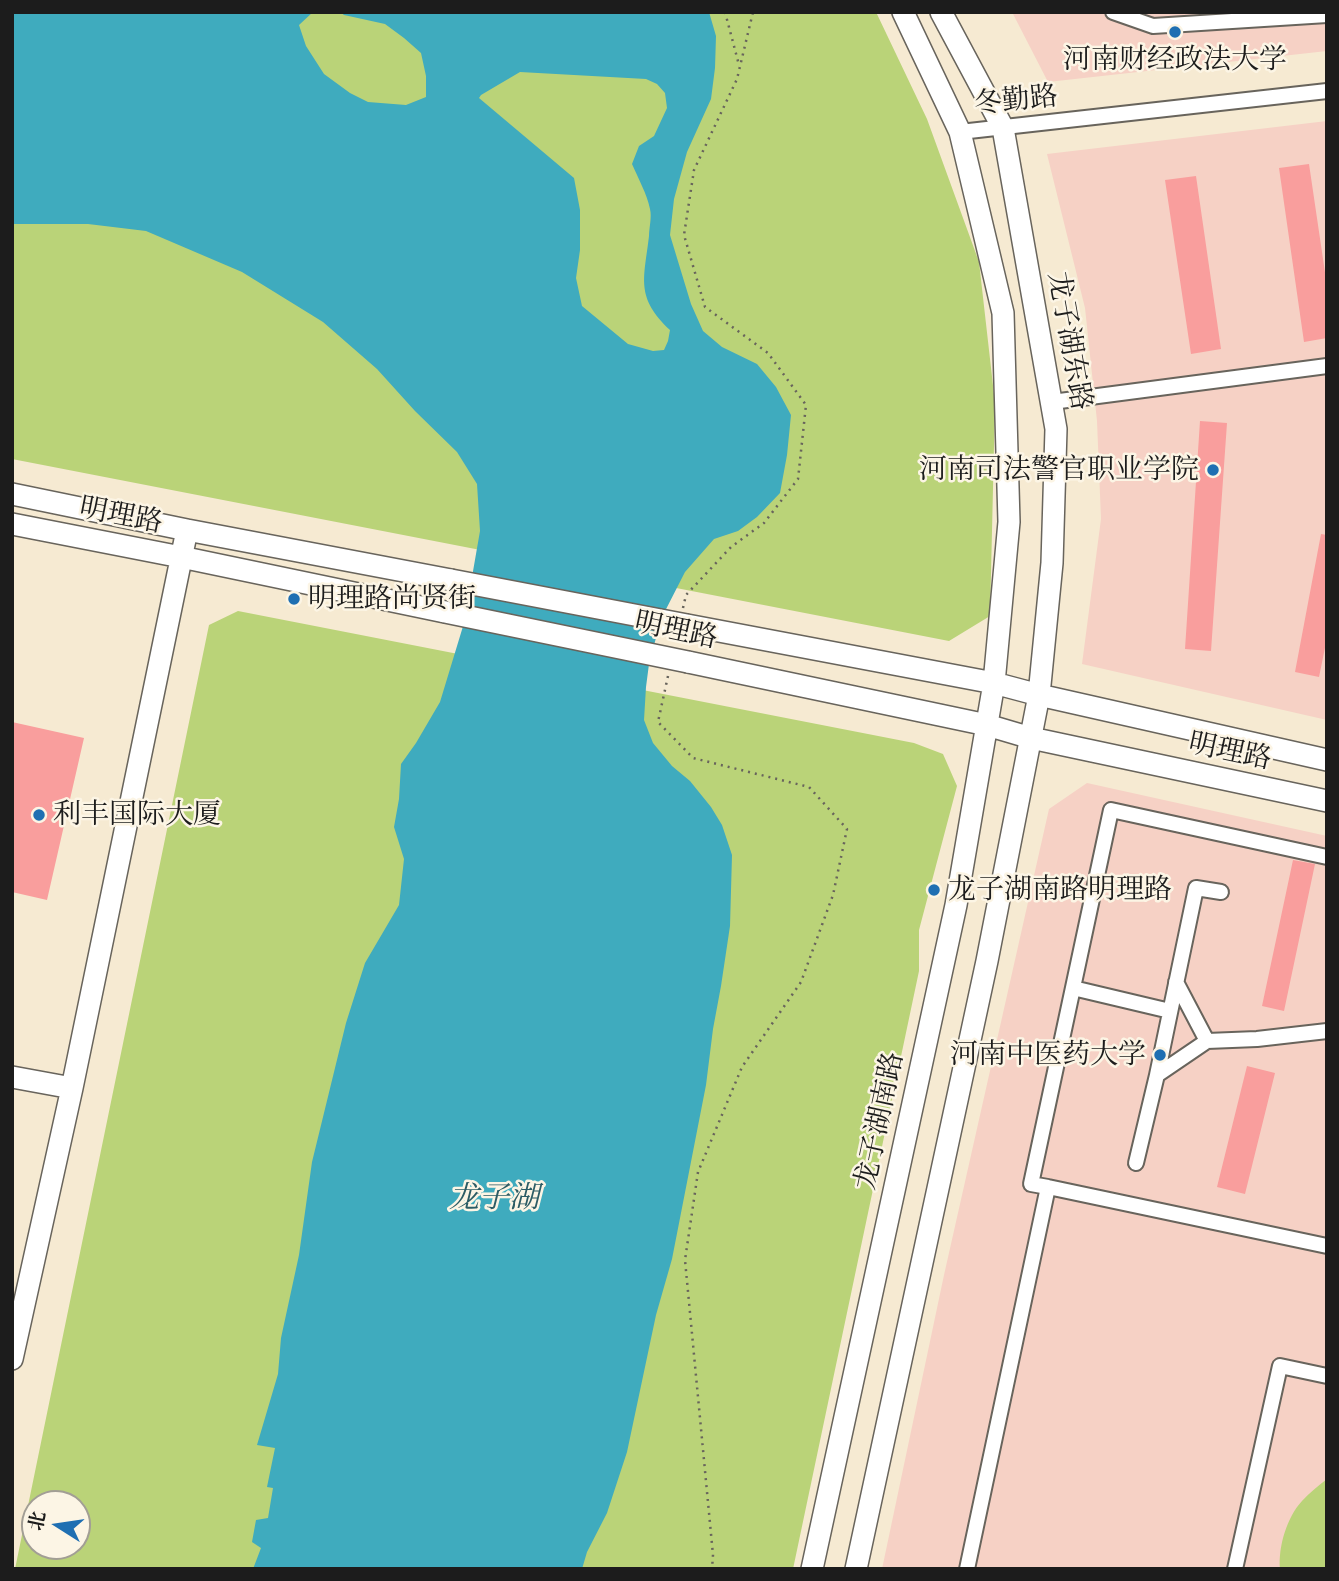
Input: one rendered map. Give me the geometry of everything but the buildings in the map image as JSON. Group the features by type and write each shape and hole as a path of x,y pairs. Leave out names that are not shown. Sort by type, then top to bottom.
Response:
{"street":[{"path":"902,12 960,132 1003,313 1009,522 995,683"},
{"name":"龙子湖东路","path":"941,12 1003,128 1056,429 1052,563 1039,695"},
{"path":"1112,12 1153,26 1327,15"},
{"name":"冬勤路","path":"960,132 1327,91"},
{"path":"1052,402 1327,366"},
{"name":"明理路","path":"12,494 451,580 685,616 995,683 1327,760"},
{"name":"明理路","path":"12,524 445,612 678,667 987,725 1031,738 1327,801"},
{"path":"12,1359 72,1088 187,530"},
{"name":"龙子湖南路","path":"812,1569 956,905 995,683"},
{"path":"856,1569 987,961 1039,695"},
{"path":"1327,857 1111,810 1031,1184 1327,1246"},
{"path":"1136,1163 1196,888 1221,892"},
{"path":"1176,982 1207,1041"},
{"path":"1073,988 1170,1011"},
{"path":"1157,1076 1207,1041 1257,1039 1327,1031"},
{"path":"12,1077 72,1088"},
{"path":"967,1569 1048,1187"},
{"path":"1235,1569 1280,1366 1327,1376"}],"path":[{"path":"725,12 740,68"},
{"path":"685,616 686,595 732,547 764,523 799,480 806,405 768,353 705,307 684,235 694,170 737,79 753,12"},
{"path":"678,667 658,722 693,758 808,787 847,829 833,895 801,982 741,1067 698,1172 685,1260 713,1555 712,1569"}],"shaded area":[{"name":"河南财经政法大学","path":"1012,12 1327,12 1327,51 1048,82"},
{"name":"河南司法警官职业学院","path":"1327,121 1327,720 1082,664 1101,519 1097,421 1085,308 1047,154"},
{"name":"河南中医药大学","path":"1087,783 1327,836 1327,1569 882,1569 944,1275 1049,809"}],"green space":[{"path":"12,12 876,12 927,119 979,262 995,403 990,616 949,641 12,459"},
{"path":"238,611 914,743 943,754 957,786 919,930 919,971 793,1569 15,1569 21,1540 21,1560 91,1560 91,1490 31,1490 209,625"},
{"path":"1327,1479 1327,1569 1280,1569 1282,1542 1292,1515 1305,1498"}],"water":[{"name":"龙子湖","path":"12,12 313,12 299,25 306,46 324,74 368,102 406,105 426,97 426,76 421,53 385,24 340,12 709,12 716,36 711,99 687,152 674,199 670,235 691,304 703,331 722,347 757,364 776,387 791,415 780,493 757,517 738,531 714,539 685,572 661,619 649,664 644,720 653,743 711,807 722,825 732,855 730,926 706,1085 672,1259 656,1315 627,1452 607,1513 587,1552 582,1569 253,1569 261,1548 252,1542 256,1520 268,1518 273,1488 267,1487 275,1448 257,1445 278,1374 281,1338 299,1255 312,1162 346,1023 365,963 399,905 404,859 394,827 401,764 440,702 464,623 480,531 477,484 457,452 377,369 323,322 242,272 146,231 88,224 12,224","holes":["520,72 646,79 657,84 665,93 667,108 654,136 639,146 632,164 651,212 644,287 651,307 670,330 664,350 653,351 628,344 582,306 576,278 580,250 580,210 574,178 479,98"]}],"place":[{"name":"河南财经政法大学","path":"1175,32"},
{"name":"河南司法警官职业学院","path":"1213,470"},
{"name":"明理路尚贤街","path":"294,599"},
{"name":"利丰国际大厦","path":"39,815"},
{"name":"龙子湖南路明理路","path":"934,890"},
{"name":"河南中医药大学","path":"1160,1055"}]}
